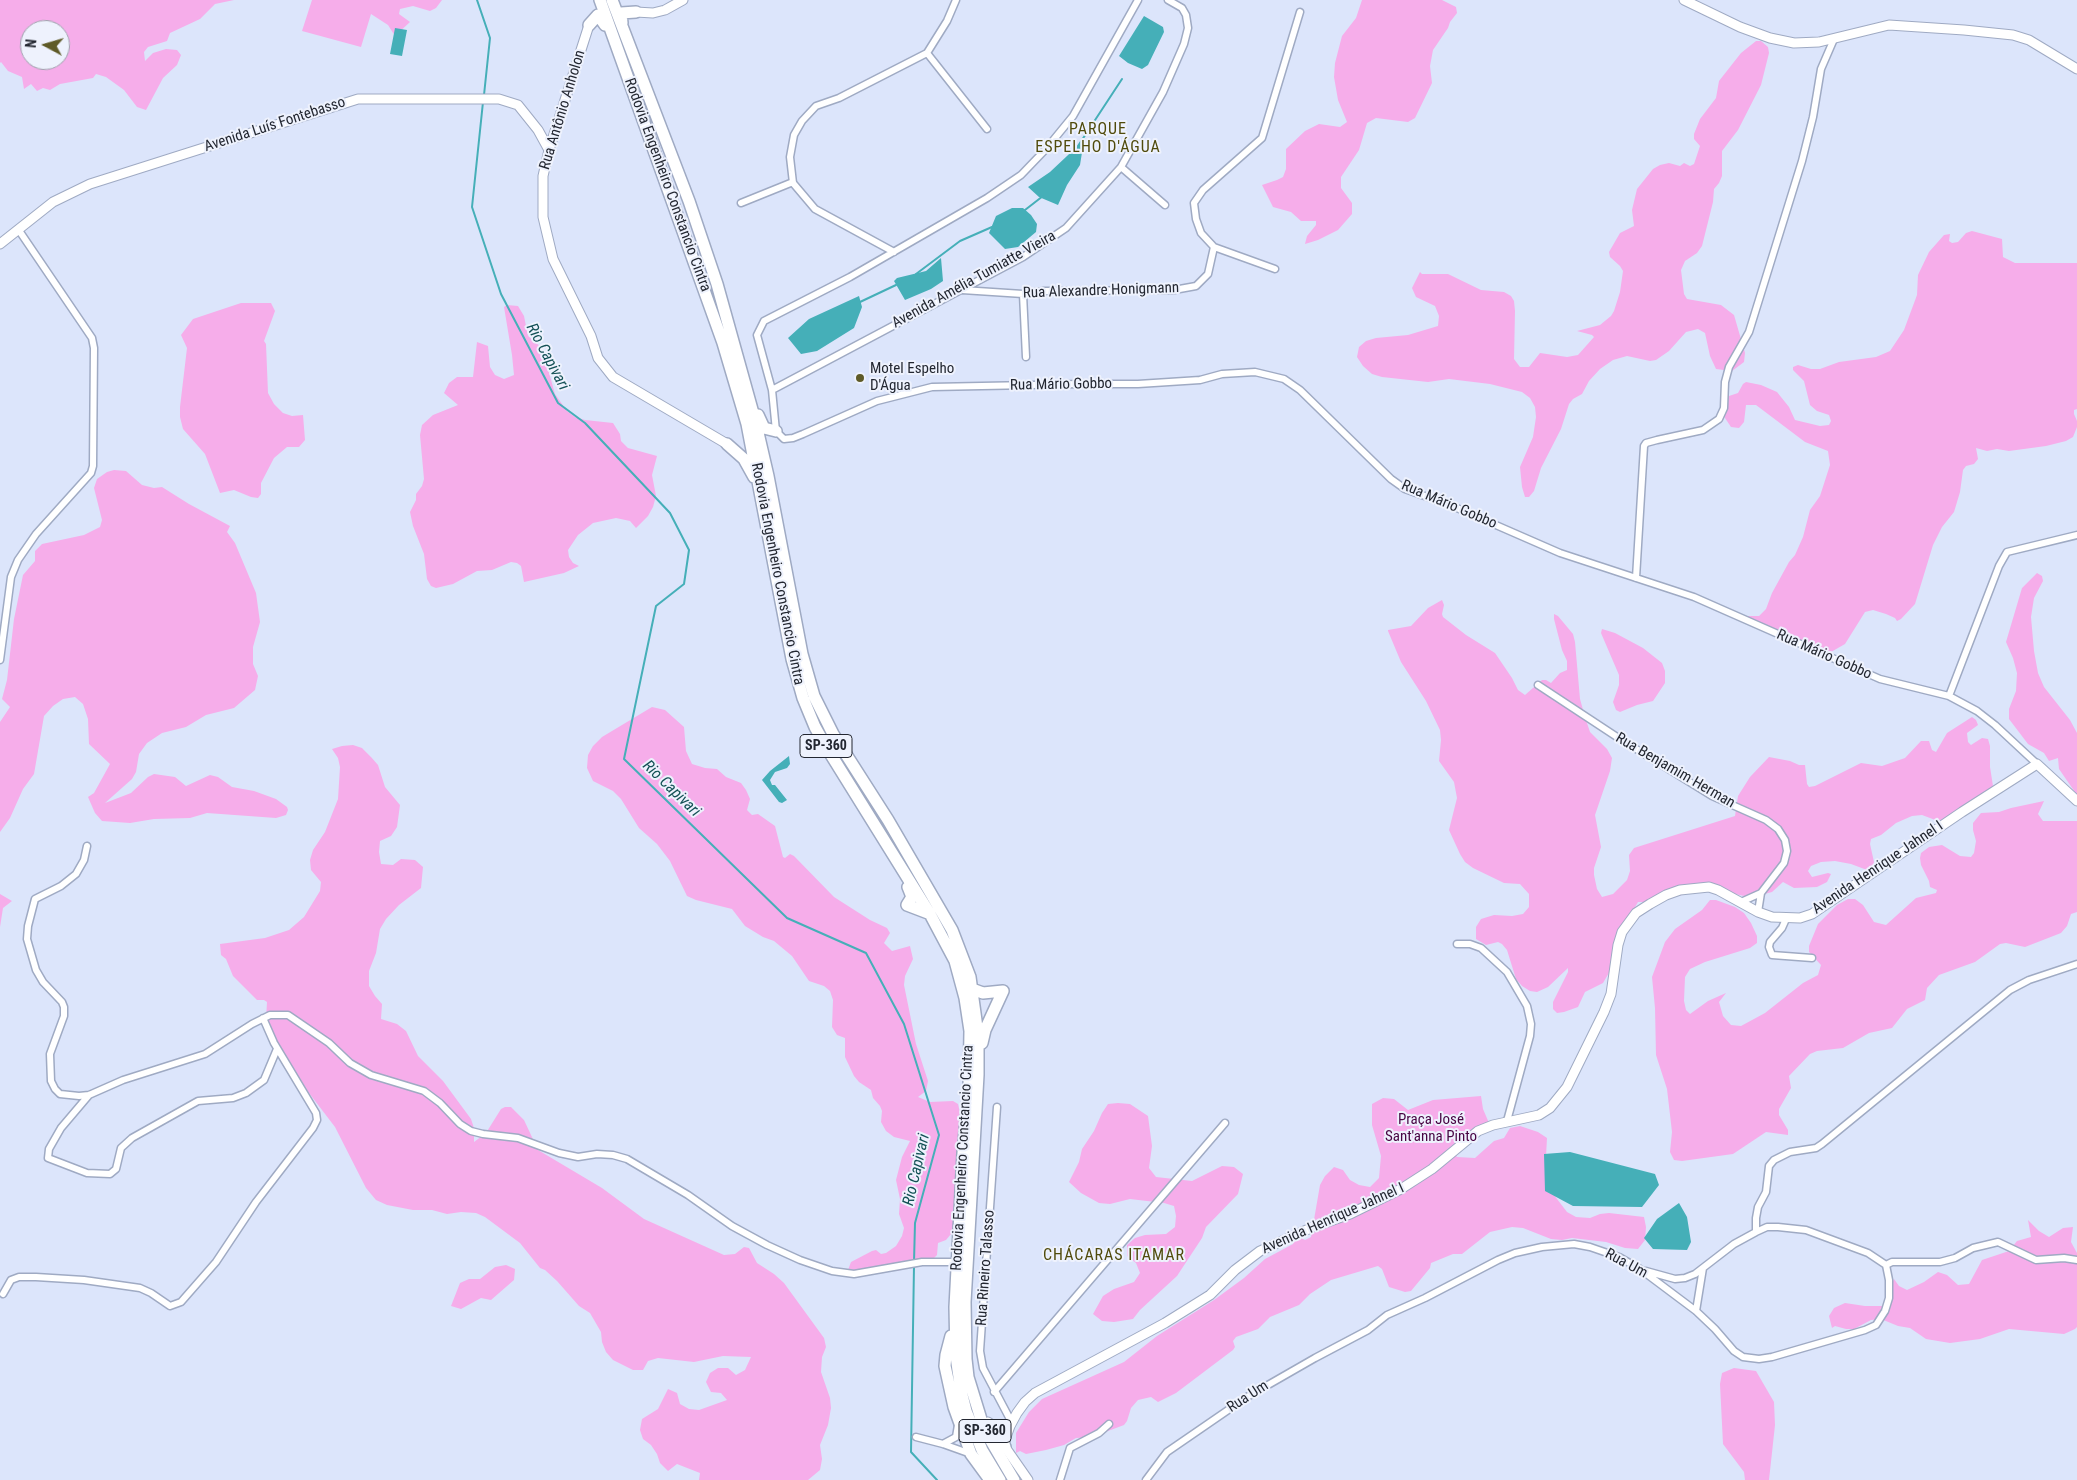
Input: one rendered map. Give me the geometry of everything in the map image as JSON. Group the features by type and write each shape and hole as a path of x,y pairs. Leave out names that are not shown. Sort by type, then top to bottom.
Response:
{"highway":[{"path":"589,25 595,0"},
{"name":"Rodovia Engenheiro Constancio Cintra","path":"600,0 622,45 689,201 717,284 756,424 768,476 802,654 814,696 833,734 888,820 952,930 962,953 972,989 978,1035 978,1075 965,1302 965,1345 968,1377 984,1429 1014,1480"},
{"name":"Rodovia Engenheiro Constancio Cintra","path":"612,0 622,45 646,131 664,174 723,343 746,424 792,659 802,698 822,739 878,827 890,857 912,892 911,901 907,905 930,914 955,961 970,1031 969,1089 963,1152 954,1325 958,1373 966,1411 982,1450 1000,1480"},
{"path":"616,0 617,4 625,9 636,12"},
{"path":"622,45 620,15 624,12 636,12"},
{"path":"589,25 599,15 622,45"},
{"path":"729,330 753,392 759,419 764,428 776,432"},
{"path":"728,444 739,445 744,442 746,424"},
{"path":"768,476 765,443 769,436 776,432"},
{"path":"728,444 744,459 760,489"},
{"path":"972,989 983,993 1004,990 985,1030 978,1075"},
{"path":"954,1325 946,1355 946,1366 958,1421 971,1454 990,1480"},
{"path":"968,1377 988,1422 1005,1447"}],"street":[{"path":"636,12 653,13 665,10 683,0"},
{"path":"894,252 816,209 793,182 790,157 794,135 802,121 816,106 839,98 927,53 947,21 956,0"},
{"path":"776,432 772,390 757,335 764,321 894,252 987,198 1020,175 1046,149 1073,116 1138,0"},
{"name":"Avenida Amélia Tumiatte Vieira","path":"772,390 1023,257 1066,228 1121,167 1163,92 1184,44 1188,28 1186,15 1182,8 1168,0"},
{"path":"1684,0 1732,24 1770,38 1802,43 1834,39 1880,26 1894,25 2013,35 2029,40 2077,69"},
{"path":"1275,269 1214,247 1201,233 1196,219 1194,203 1203,190 1262,138 1300,12"},
{"name":"Rua Antônio Anholon","path":"589,25 549,150 543,176 543,218 553,259 588,329 598,358 613,377 685,421 728,444"},
{"path":"1636,578 1644,446 1646,443 1657,440 1703,430 1718,419 1724,408 1727,374 1749,332 1814,117 1820,69 1834,39"},
{"path":"927,53 987,129"},
{"name":"Avenida Luís Fontebasso","path":"0,244 53,202 90,184 358,99 499,99 518,105 538,130 549,150"},
{"path":"1121,167 1165,205"},
{"path":"742,203 793,182"},
{"path":"0,660 11,577 18,560 36,534 91,473 93,466 94,348 92,338 18,229"},
{"name":"Rua Alexandre Honigmann","path":"961,290 1023,294 1044,291 1174,290 1196,286 1208,274 1214,247"},
{"path":"1023,294 1026,357"},
{"name":"Rua Mário Gobbo","path":"776,432 784,439 793,438 877,401 932,387 1138,384 1200,380 1222,374 1256,372 1284,379 1300,390 1390,479 1405,489 1450,505 1560,553 1718,606 1880,679 1949,696 1995,725 2077,801"},
{"path":"1949,696 1999,566 2007,552 2077,535"},
{"name":"Rua Benjamim Herman","path":"1538,685 1712,796 1766,820 1778,829 1786,846 1784,863 1761,893"},
{"name":"Avenida Henrique Jahnel I","path":"1005,1447 1006,1436 1011,1424 1025,1402 1035,1394 1157,1328 1210,1295 1235,1270 1260,1251 1313,1227 1350,1214 1401,1189 1432,1169 1478,1132 1493,1124 1540,1115 1558,1100 1567,1087 1604,1012 1611,994 1618,945 1622,932 1636,913 1666,895 1696,888 1718,890 1758,912 1772,917 1800,918 1812,914 1962,812 2037,764"},
{"path":"87,846 84,860 76,874 61,886 35,899 26,939 36,970 43,982 62,1002 64,1007 64,1016 50,1054 51,1081 60,1094 89,1095 123,1080 205,1054 263,1018 276,1014 288,1015 328,1043 350,1063 371,1075 424,1091 440,1103 460,1124 471,1131 518,1138 559,1153 578,1157 597,1154 612,1155 627,1160 688,1195 732,1226 800,1260 832,1271 854,1274 922,1262 958,1262"},
{"path":"1741,902 1761,893"},
{"path":"1758,912 1761,893"},
{"path":"1786,919 1782,928 1770,942 1770,952 1776,956 1812,958"},
{"path":"1457,944 1470,944 1481,948 1507,972 1527,1006 1531,1024 1530,1036 1507,1121"},
{"path":"1756,1232 1758,1207 1766,1192 1770,1163 1790,1152 1816,1148 1822,1144 2010,990 2029,980 2077,964"},
{"path":"3,1294 11,1280 19,1277 36,1277 84,1280 132,1287 151,1293 170,1306 181,1302 216,1262 256,1202 313,1128 317,1120 316,1113 277,1049 263,1018"},
{"path":"89,1095 61,1128 49,1149 48,1158 88,1173 110,1174 116,1169 121,1148 132,1138 198,1101 233,1098 246,1093 264,1080 277,1049"},
{"name":"Rua Rineiro Talasso","path":"997,1107 980,1351 983,1368 1011,1424"},
{"path":"994,1392 1225,1123"},
{"path":"1640,1269 1676,1280 1685,1278 1756,1232 1778,1226 1806,1230 1868,1253 1886,1265 1902,1261 1940,1262 1955,1258 1973,1248 1998,1242 2036,1260 2064,1258 2077,1260"},
{"name":"Rua Um","path":"1146,1480 1167,1452 1247,1397 1368,1330 1387,1315 1515,1253 1542,1247 1574,1244 1607,1252 1640,1269 1696,1311 1716,1328 1734,1351 1743,1357 1759,1359 1772,1357 1865,1330 1876,1325 1885,1311 1889,1298 1889,1280 1886,1265"},
{"path":"1696,1311 1703,1268"},
{"path":"944,1444 956,1437 958,1421"},
{"path":"988,1422 997,1428 1011,1424"},
{"path":"1060,1480 1070,1448 1099,1433 1109,1424"},
{"path":"916,1437 944,1444 971,1454"},
{"path":"1005,1447 1028,1480"}],"green space":[{"path":"0,0 234,0 215,4 200,19 170,33 167,41 148,47 144,52 145,61 153,53 166,49 177,50 181,55 177,65 163,78 146,110 137,107 124,90 106,77 96,74 93,78 60,84 50,90 43,88 37,91 31,84 24,89 22,77 8,71 1,62"},
{"path":"312,0 442,0 436,8 430,11 413,6 400,9 399,14 410,22 395,36 388,25 371,14 361,47 302,31"},
{"path":"1362,0 1442,0 1456,7 1457,13 1433,50 1430,66 1432,83 1415,118 1408,122 1376,118 1367,123 1359,150 1341,177 1341,188 1352,203 1352,214 1338,230 1305,244 1307,236 1316,225 1316,221 1301,221 1291,212 1273,207 1262,185 1283,177 1286,169 1286,149 1305,131 1319,124 1340,127 1347,122 1338,100 1334,77 1335,63 1342,36 1356,18"},
{"path":"1756,41 1761,41 1768,47 1769,53 1761,85 1738,130 1722,151 1722,176 1714,189 1713,202 1702,246 1697,253 1685,261 1681,270 1684,294 1687,299 1721,305 1734,315 1745,353 1744,362 1732,371 1716,369 1710,356 1705,333 1698,329 1686,332 1669,351 1656,360 1650,361 1627,356 1613,360 1600,369 1589,381 1582,394 1573,399 1569,404 1561,429 1541,468 1534,491 1529,497 1525,497 1520,467 1533,437 1536,417 1535,407 1530,398 1522,392 1490,384 1449,379 1428,382 1382,377 1372,374 1363,366 1357,357 1359,347 1366,341 1376,338 1408,335 1438,326 1439,316 1435,306 1416,297 1412,288 1420,272 1422,274 1448,274 1481,290 1504,292 1511,296 1514,301 1515,311 1514,359 1520,367 1529,367 1540,353 1567,357 1578,355 1594,337 1577,331 1600,325 1614,311 1620,292 1623,271 1610,257 1609,252 1620,233 1634,226 1632,210 1637,189 1653,169 1660,165 1669,163 1680,166 1684,163 1690,166 1694,164 1700,146 1694,139 1694,134 1700,119 1716,98 1719,81 1741,53"},
{"path":"1972,231 2002,239 2003,257 2015,263 2077,263 2077,409 2074,410 2074,414 2077,427 2073,437 2066,441 2046,446 2009,451 1997,449 1987,451 1976,448 1978,459 1974,464 1966,466 1963,470 1960,492 1954,512 1942,527 1933,545 1915,604 1901,619 1897,621 1895,618 1873,610 1865,612 1845,644 1831,652 1803,644 1747,619 1748,616 1759,616 1766,609 1772,593 1789,562 1795,555 1803,537 1810,510 1820,496 1830,465 1828,451 1805,442 1756,405 1746,405 1744,422 1739,428 1731,427 1723,415 1722,408 1729,396 1738,393 1746,382 1761,385 1777,392 1789,407 1795,420 1820,426 1829,425 1831,421 1829,415 1817,411 1810,405 1804,381 1793,370 1793,367 1798,365 1811,369 1820,369 1839,362 1876,357 1890,351 1904,330 1917,295 1918,275 1929,252 1944,235 1950,234 1949,241 1952,243 1958,242 1966,233"},
{"path":"241,303 271,303 275,311 264,341 266,344 268,393 274,404 283,413 292,416 303,415 305,440 299,447 287,447 274,458 261,483 261,494 258,498 234,490 220,493 205,454 183,429 180,417 187,348 181,335 193,319"},
{"path":"507,305 518,306 524,316 528,336 542,348 555,394 567,411 575,417 585,420 613,423 620,434 621,441 628,448 657,456 652,475 656,496 648,516 636,528 630,521 616,518 593,523 578,535 568,550 569,557 573,563 579,566 564,573 524,582 521,566 511,562 492,570 477,571 453,584 436,588 431,586 427,579 424,554 413,526 410,512 416,500 416,494 422,486 424,479 420,435 422,425 433,415 458,405 444,393 449,383 457,377 473,377 477,342 488,346 490,367 495,375 504,379 514,375 504,307"},
{"path":"114,470 126,471 142,485 154,488 162,487 230,526 227,532 235,543 256,593 260,622 253,647 253,664 258,676 255,690 234,708 206,715 186,727 162,733 147,743 139,754 136,772 132,779 105,803 131,793 148,777 154,774 175,777 186,786 210,775 218,777 232,787 254,791 276,799 287,807 286,815 276,818 207,813 190,818 154,819 130,823 102,821 95,813 88,797 94,793 110,764 89,744 88,719 83,704 75,697 63,699 44,716 34,774 23,789 10,818 0,832 0,722 10,707 2,699 7,680 14,619 23,575 35,561 35,551 42,544 84,535 100,527 102,520 94,488 97,479 107,472"},
{"path":"2037,573 2042,576 2043,581 2034,598 2031,617 2034,651 2038,673 2044,687 2070,720 2077,733 2077,795 2059,769 2058,758 2049,761 2044,753 2028,744 2009,719 2009,709 2016,691 2017,673 2006,642 2022,588"},
{"path":"1442,600 1444,605 1443,617 1466,635 1495,653 1518,690 1525,695 1542,680 1551,683 1560,673 1567,670 1567,661 1562,650 1554,614 1558,616 1573,634 1580,699 1585,717 1590,732 1607,749 1612,758 1610,771 1595,815 1601,847 1594,868 1594,875 1597,889 1602,897 1613,894 1627,880 1630,871 1629,855 1634,848 1735,816 1738,796 1750,777 1769,757 1805,765 1807,784 1809,787 1815,786 1861,763 1882,766 1905,758 1921,741 1929,741 1932,750 1936,752 1947,733 1972,717 1978,725 1967,733 1968,742 1971,745 1982,738 1988,739 1993,786 1988,794 1950,818 1938,821 1922,815 1912,816 1896,823 1881,835 1871,839 1870,844 1874,862 1873,866 1867,870 1835,861 1821,862 1811,866 1808,871 1812,877 1831,874 1827,882 1817,887 1794,888 1783,882 1772,892 1753,897 1722,891 1704,890 1651,902 1638,902 1618,936 1610,971 1603,983 1585,992 1578,1007 1557,1013 1553,1009 1553,1002 1568,972 1568,968 1548,987 1537,992 1530,991 1516,979 1507,950 1502,944 1498,942 1486,945 1476,939 1476,927 1481,919 1494,915 1512,916 1523,914 1529,907 1529,894 1520,884 1504,883 1473,868 1465,862 1460,854 1449,830 1457,798 1454,782 1439,761 1440,730 1426,701 1401,662 1388,631 1411,626 1428,608"},
{"path":"1602,629 1615,633 1643,648 1662,663 1665,671 1665,683 1653,701 1620,712 1616,710 1613,702 1619,685 1619,675 1601,633"},
{"path":"652,707 665,710 684,727 686,751 692,764 717,769 726,777 741,783 750,799 747,810 752,815 758,814 775,826 783,857 785,858 790,854 794,856 834,897 870,920 887,928 890,933 884,943 892,951 910,946 913,959 905,976 904,985 916,1044 928,1081 926,1091 918,1097 930,1102 953,1101 958,1104 960,1113 958,1145 964,1174 963,1191 951,1234 946,1240 938,1243 937,1255 933,1259 897,1271 887,1268 855,1274 848,1270 851,1262 872,1251 876,1250 881,1254 886,1253 896,1246 902,1236 904,1228 899,1214 900,1199 896,1180 902,1157 910,1141 894,1137 886,1131 881,1122 882,1111 873,1098 871,1090 854,1076 845,1057 845,1038 837,1035 832,1027 833,1000 830,991 824,986 809,981 792,956 774,941 763,937 745,926 732,909 687,896 670,861 657,844 639,828 621,799 613,791 593,781 587,768 588,755 593,746 602,737"},
{"path":"353,745 362,748 378,765 385,787 400,805 397,827 391,836 380,841 381,864 393,865 401,859 415,860 423,867 421,888 399,905 386,919 380,929 376,953 369,971 369,986 382,1004 381,1019 397,1024 406,1031 418,1056 443,1081 471,1119 474,1128 474,1142 486,1133 501,1109 511,1107 524,1120 538,1150 602,1188 644,1219 724,1255 735,1254 744,1247 749,1248 757,1263 784,1283 824,1338 826,1347 822,1357 821,1372 830,1398 831,1408 828,1425 820,1445 822,1459 820,1470 808,1480 699,1480 700,1473 677,1464 668,1471 660,1463 651,1445 643,1439 640,1430 642,1419 658,1409 668,1389 677,1393 680,1404 689,1409 699,1410 727,1400 721,1393 711,1392 706,1382 710,1373 718,1368 728,1368 736,1375 745,1370 751,1357 723,1356 694,1362 658,1358 648,1361 643,1370 633,1370 613,1360 606,1352 601,1332 590,1313 579,1306 557,1281 540,1268 520,1243 485,1217 476,1213 461,1212 447,1214 432,1210 413,1210 387,1205 376,1200 366,1188 335,1127 309,1093 270,1031 266,1020 267,1002 257,1000 233,976 226,959 221,955 220,944 265,938 289,930 304,917 320,891 321,882 311,870 310,860 313,850 325,832 338,799 340,767 338,758 332,749"},
{"path":"2044,801 2038,814 2043,821 2077,821 2077,912 2071,914 2067,926 2061,933 2025,947 2006,943 2000,944 1975,962 1939,975 1927,988 1925,1000 1907,1009 1892,1028 1869,1033 1843,1048 1817,1051 1810,1054 1789,1076 1791,1088 1779,1109 1779,1115 1788,1130 1788,1135 1766,1132 1733,1154 1682,1161 1674,1160 1670,1152 1672,1132 1667,1089 1656,1055 1652,977 1665,942 1675,929 1702,910 1710,900 1716,900 1735,907 1744,913 1751,923 1757,936 1757,943 1750,948 1705,962 1690,969 1685,977 1684,1001 1686,1010 1690,1014 1708,1001 1726,993 1719,1002 1723,1016 1731,1025 1741,1026 1765,1013 1803,983 1818,975 1821,965 1809,952 1809,946 1818,924 1837,905 1848,899 1855,899 1863,905 1874,922 1886,925 1916,898 1936,893 1937,890 1930,887 1921,865 1921,853 1929,847 1942,845 1960,856 1971,857 1974,853 1976,841 1973,823 1981,813 1999,812"},
{"path":"0,894 12,901 3,908 0,927"},
{"name":"Praça José Sant'anna Pinto","path":"1481,1096 1483,1109 1489,1123 1455,1154 1457,1157 1475,1158 1494,1141 1504,1138 1510,1128 1520,1126 1538,1132 1547,1138 1545,1175 1554,1195 1567,1212 1576,1217 1590,1218 1609,1213 1644,1217 1646,1227 1645,1240 1638,1249 1625,1248 1606,1242 1572,1238 1562,1240 1551,1239 1523,1228 1512,1227 1490,1232 1462,1254 1453,1254 1431,1263 1430,1268 1411,1291 1405,1292 1389,1287 1382,1269 1378,1266 1331,1280 1310,1294 1299,1305 1270,1317 1258,1329 1236,1337 1233,1341 1235,1347 1233,1350 1176,1393 1158,1402 1151,1397 1138,1400 1131,1408 1124,1425 1092,1437 1076,1438 1064,1445 1046,1450 1026,1454 1020,1451 1016,1453 1016,1433 1029,1412 1042,1399 1124,1362 1157,1336 1214,1300 1244,1278 1265,1259 1293,1244 1297,1236 1305,1240 1311,1237 1320,1185 1325,1176 1334,1167 1343,1170 1350,1180 1359,1185 1370,1187 1379,1178 1381,1156 1372,1125 1372,1104 1383,1098 1394,1099 1408,1110 1433,1100"},
{"path":"1108,1104 1130,1104 1148,1116 1152,1146 1149,1168 1156,1177 1192,1181 1222,1166 1234,1167 1243,1174 1238,1194 1206,1227 1202,1238 1177,1276 1140,1310 1133,1319 1114,1322 1102,1321 1093,1314 1103,1296 1114,1289 1134,1282 1140,1273 1136,1263 1127,1256 1127,1245 1135,1238 1145,1235 1166,1234 1175,1227 1176,1216 1174,1206 1164,1203 1130,1199 1110,1204 1099,1203 1081,1193 1069,1182 1079,1162 1082,1149 1094,1131 1102,1113"},
{"path":"2028,1220 2039,1231 2049,1237 2063,1228 2073,1227 2071,1242 2077,1253 2077,1327 2075,1329 2064,1334 2009,1329 1980,1339 1950,1343 1926,1339 1910,1328 1898,1326 1881,1319 1871,1320 1854,1329 1835,1326 1832,1328 1829,1316 1834,1308 1845,1303 1885,1306 1887,1294 1894,1279 1899,1286 1907,1290 1924,1282 1938,1272 1947,1275 1958,1285 1969,1284 1982,1260 2009,1251 2017,1241 2031,1237"},
{"path":"506,1265 515,1269 514,1280 491,1300 481,1298 461,1309 451,1306 460,1283 469,1279 480,1279 495,1267"},
{"path":"1734,1368 1756,1371 1774,1402 1775,1425 1769,1480 1745,1480 1744,1472 1723,1444 1720,1384 1722,1373"}],"shaded area":[{"path":"1144,16 1163,27 1164,32 1148,65 1142,69 1128,63 1119,56"},
{"path":"395,28 407,30 402,56 390,54"},
{"path":"1084,140 1080,165 1067,185 1058,205 1039,197 1028,187 1050,172"},
{"path":"1012,208 1023,208 1031,215 1037,224 1036,232 1018,247 1005,249 989,233 996,216"},
{"path":"941,258 943,281 931,289 905,300 894,281 897,278 926,271"},
{"path":"859,296 862,307 854,328 817,351 801,354 788,338 809,319"},
{"path":"789,756 790,764 787,768 775,772 770,780 772,785 775,785 787,800 782,803 779,802 762,780"},
{"path":"1570,1152 1655,1174 1659,1185 1642,1207 1573,1206 1545,1191 1544,1154"},
{"path":"1679,1203 1687,1217 1691,1242 1687,1250 1653,1249 1644,1238 1657,1219"}],"waterway":[{"name":"Rio Capivari","path":"477,0 490,38 484,95"},
{"path":"1078,146 1122,79"},
{"name":"Rio Capivari","path":"483,102 472,207 501,294 558,403 585,423 670,513 689,550 684,584 656,606 624,759 787,918 866,953 904,1024 939,1135 915,1223 914,1262"},
{"path":"1025,210 1043,196"},
{"path":"916,274 960,241 992,227"},
{"path":"860,302 896,285"},
{"name":"Rio Capivari","path":"914,1266 911,1452 937,1480"}],"place":[{"name":"Motel Espelho D'Água","path":"860,378"}],"district":[{"name":"PARQUE ESPELHO D'ÁGUA","path":"1098,139"},
{"name":"CHÁCARAS ITAMAR","path":"1114,1256"}]}
